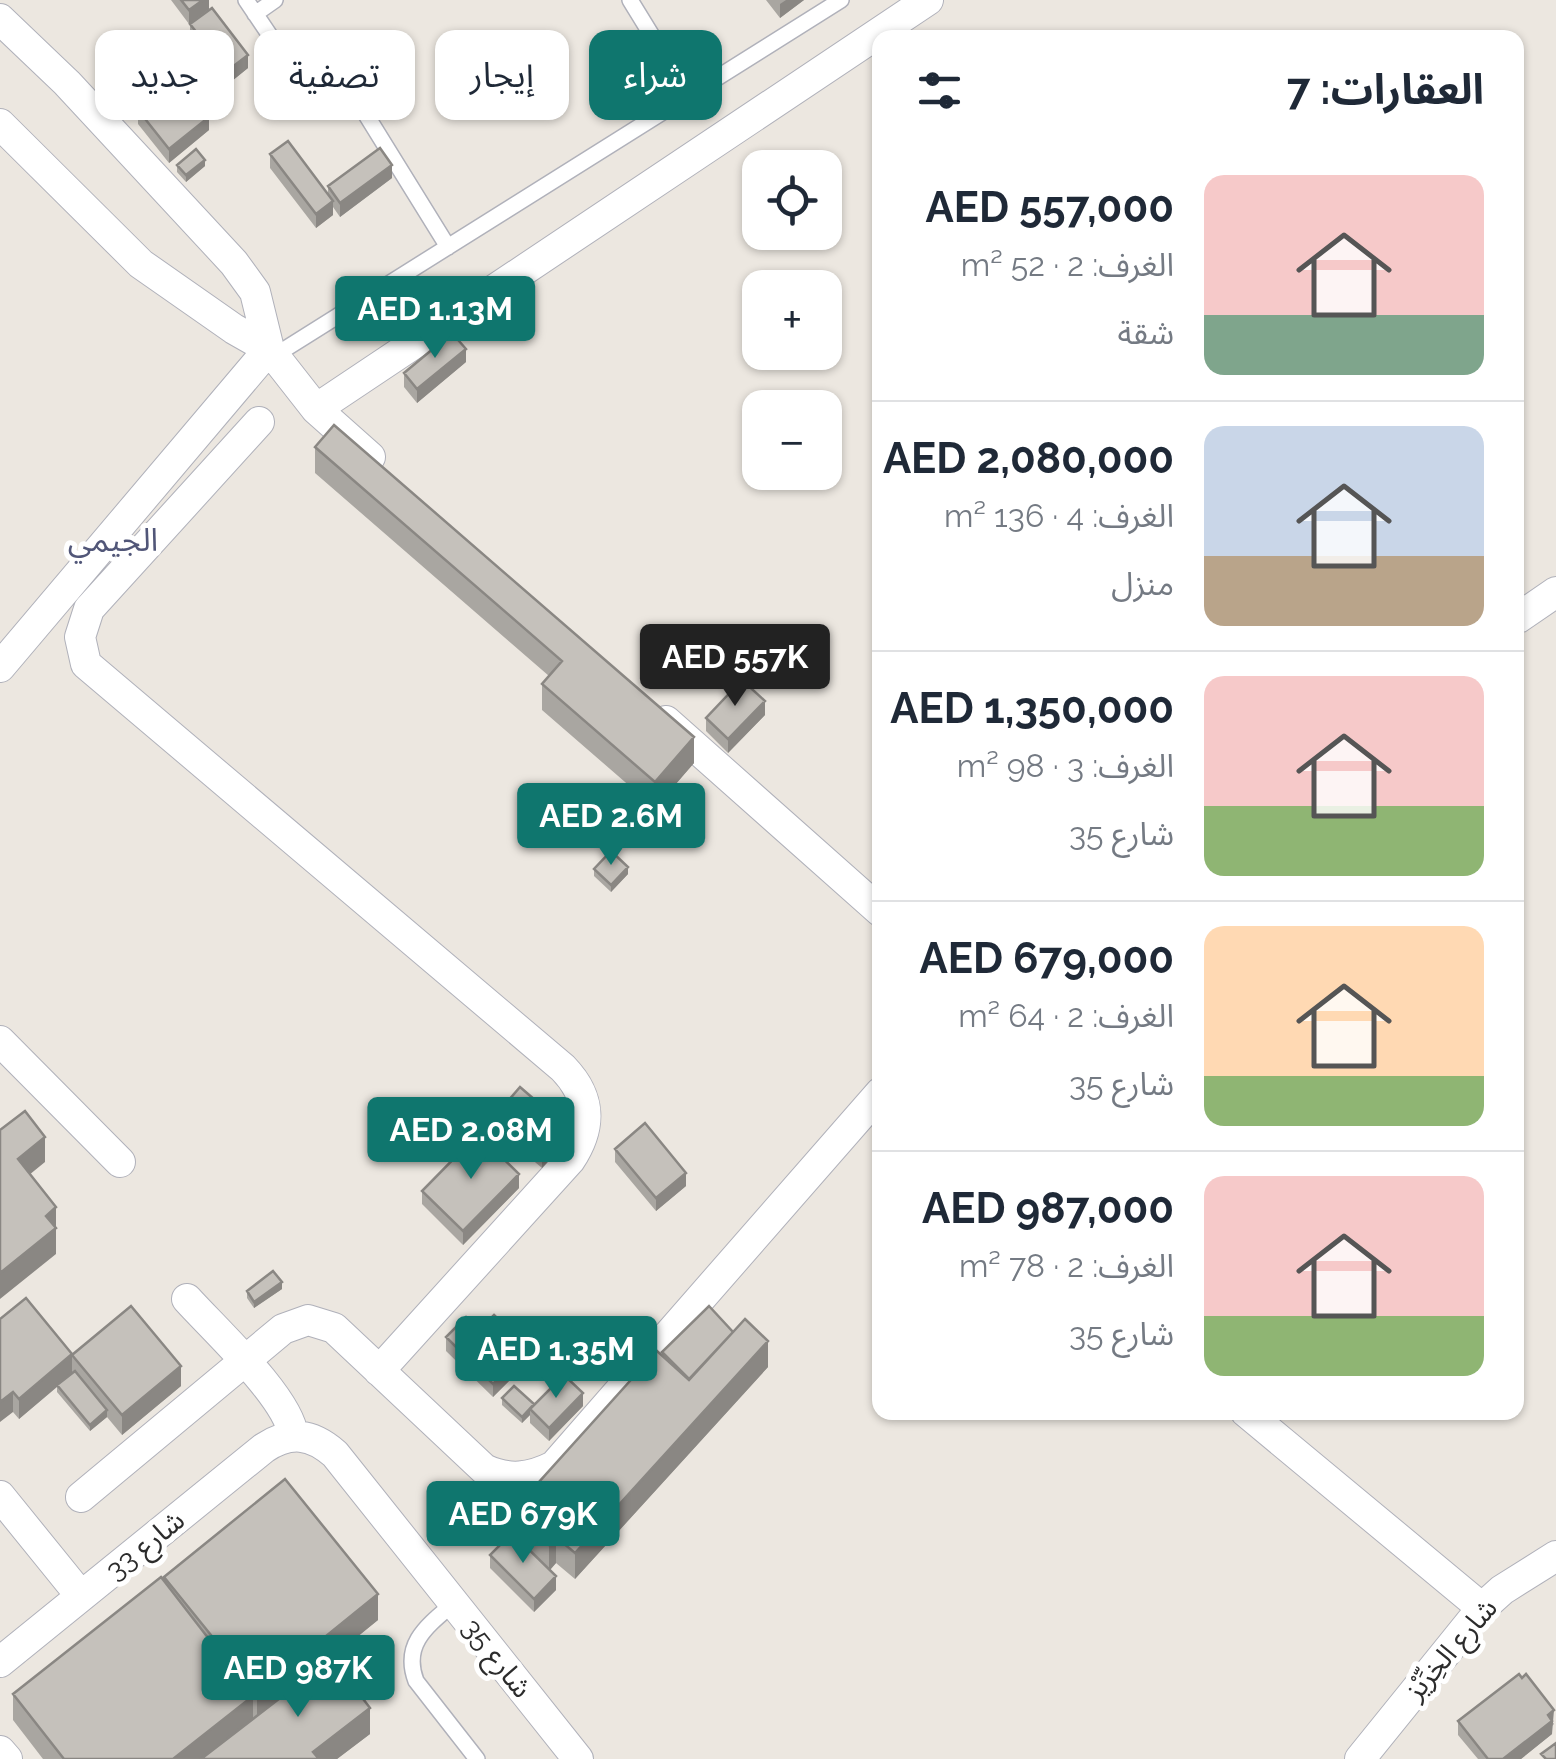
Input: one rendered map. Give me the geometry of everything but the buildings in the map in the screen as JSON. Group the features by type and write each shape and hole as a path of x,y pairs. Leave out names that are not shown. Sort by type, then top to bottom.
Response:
{"street":[{"path":"883,30 928,0"},
{"path":"0,19 66,83 234,263 255,292 272,353"},
{"path":"316,410 872,38"},
{"path":"0,124 141,264 272,353 316,410 390,476"},
{"path":"0,668 272,353"},
{"path":"259,422 89,610 80,637 86,664 563,1068 575,1080 587,1112 581,1144 570,1160 378,1371"},
{"path":"1524,614 1556,592"},
{"path":"642,700 872,904"},
{"path":"0,1041 120,1162"},
{"path":"81,1497 283,1329 308,1320 334,1328 484,1469 496,1475 522,1478 554,1466 872,1107"},
{"path":"187,1299 286,1412 293,1435"},
{"path":"1256,1420 1482,1608"},
{"name":"شارع 33","path":"0,1662 264,1448 293,1435"},
{"name":"شارع 35","path":"293,1435 308,1436 335,1454 578,1759"},
{"path":"0,1496 81,1596"},
{"name":"شارع الخِرِّيْز","path":"1360,1759 1482,1608 1502,1590 1556,1556"},
{"path":"0,1751 7,1759"}],"lane":[{"path":"275,0 250,7 291,67 308,77 334,83 357,100 448,247"},
{"path":"630,0 648,30"},
{"path":"722,75 841,0"},
{"path":"272,353 651,120"},
{"path":"454,1604 418,1637 411,1656 412,1669 416,1681 477,1759"}],"district":[{"name":"الجيمي","path":"113,539"}]}
